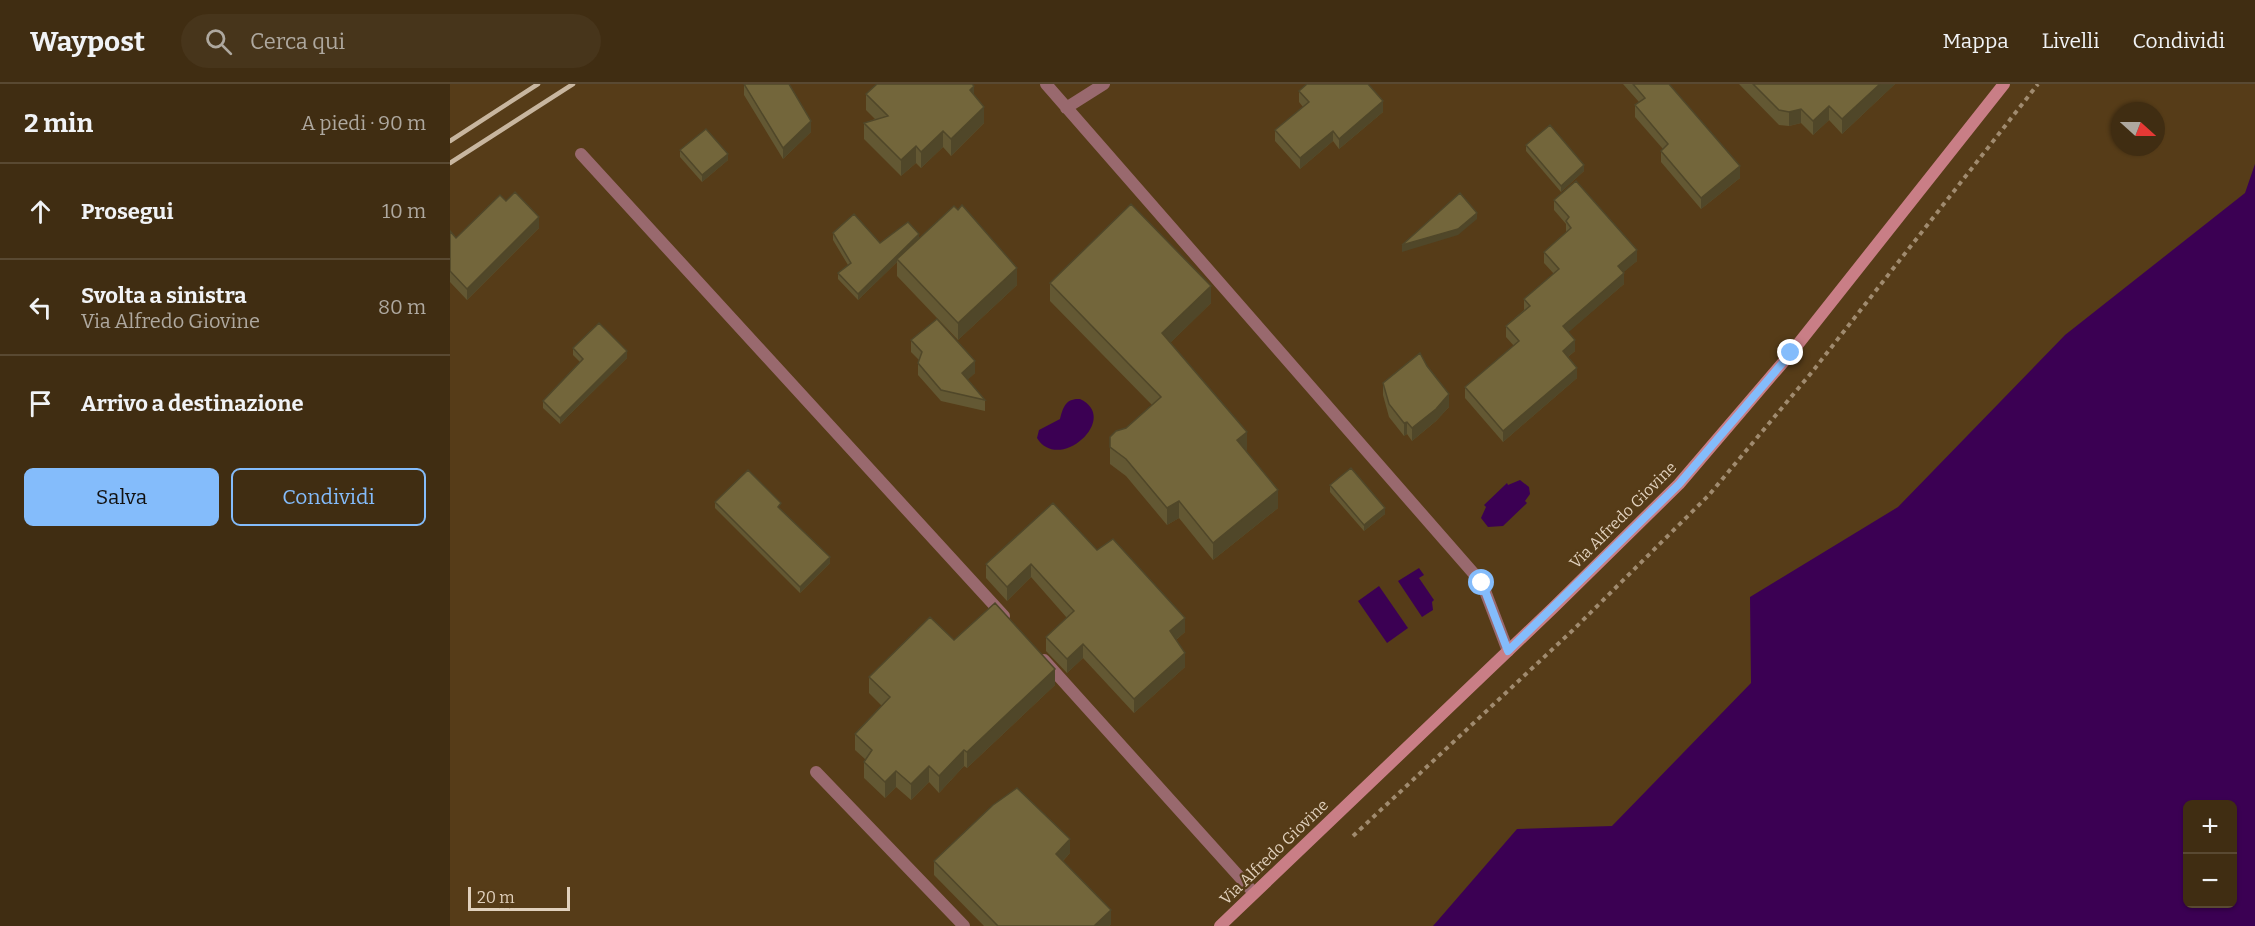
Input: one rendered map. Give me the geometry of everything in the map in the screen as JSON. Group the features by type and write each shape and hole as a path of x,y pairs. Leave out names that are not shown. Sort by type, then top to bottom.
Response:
{"main road":[{"name":"Via Alfredo Giovine","path":"1220,926 1679,484 1813,326 2004,84"}],"street":[{"path":"1046,84 1482,583 1508,651"},
{"path":"1066,108 1104,84"},
{"path":"581,154 1013,626"},
{"path":"1036,652 1254,893"},
{"path":"816,772 964,926"}],"shaded area":[{"path":"2255,164 2255,926 1433,926 1517,829 1612,826 1751,683 1750,597 1898,507 2065,335 2245,193"},
{"path":"1080,399 1091,408 1094,418 1090,429 1082,439 1071,446 1059,450 1047,447 1037,438 1039,430 1060,419 1068,402"},
{"path":"1520,480 1529,487 1530,494 1525,501 1527,503 1503,526 1488,527 1481,518 1486,507 1484,505 1507,483 1508,485"},
{"path":"1419,568 1424,575 1419,578 1434,600 1433,610 1422,617 1398,581"},
{"path":"1379,586 1408,628 1387,643 1358,601"}],"building":[{"path":"744,84 789,84 811,121 783,148"},
{"path":"877,84 972,84 974,86 970,90 984,107 951,139 943,131 921,152 916,146 901,160 864,123 888,116 866,94"},
{"path":"1307,84 1368,84 1383,101 1339,139 1333,131 1300,158 1275,130 1309,102 1299,91"},
{"path":"1633,84 1669,84 1740,166 1701,198 1661,151 1668,144 1635,105 1645,98"},
{"path":"1753,84 1880,84 1842,119 1829,106 1813,121 1801,109 1789,112 1779,110"},
{"path":"1550,125 1584,165 1561,186 1526,145"},
{"path":"706,129 728,154 702,175 680,150"},
{"path":"1576,181 1637,250 1618,266 1624,273 1563,326 1575,340 1563,351 1577,368 1503,431 1465,387 1519,341 1506,326 1530,306 1524,299 1559,269 1544,252 1571,228 1566,221 1569,217 1554,200"},
{"path":"515,192 539,217 467,289 450,271 450,231 456,238 500,195 506,201"},
{"path":"1460,193 1477,213 1458,229 1402,245"},
{"path":"1131,204 1211,286 1162,333 1247,432 1237,440 1278,490 1213,543 1179,501 1167,508 1126,459 1110,447 1110,437 1116,431 1126,428 1161,397 1050,283"},
{"path":"962,205 1017,268 958,323 897,259 954,206 958,210"},
{"path":"854,214 880,243 908,222 919,234 858,294 838,273 851,263 833,233"},
{"path":"937,319 975,361 962,373 985,400 941,390 918,363 922,352 911,340"},
{"path":"599,323 627,351 560,418 543,401 583,359 573,348"},
{"path":"1420,353 1449,394 1436,409 1412,428 1407,422 1404,423 1389,404 1383,383"},
{"path":"1351,468 1385,508 1364,525 1330,485"},
{"path":"748,470 781,503 778,507 830,557 800,587 715,502"},
{"path":"1053,503 1097,550 1113,539 1185,618 1170,631 1185,653 1134,699 1083,644 1067,659 1046,637 1074,611 1031,564 1007,587 986,564"},
{"path":"995,603 1055,669 967,752 964,750 939,776 929,766 911,784 896,771 885,782 864,762 872,750 855,734 890,697 869,677 930,617 954,640"},
{"path":"1017,788 1070,839 1056,854 1111,910 1094,926 998,926 934,861 993,805"}],"railway":[{"path":"450,141 538,84"},
{"path":"450,163 573,84"}],"route":[{"path":"1482,583 1508,651 1679,484 1791,353"}]}
